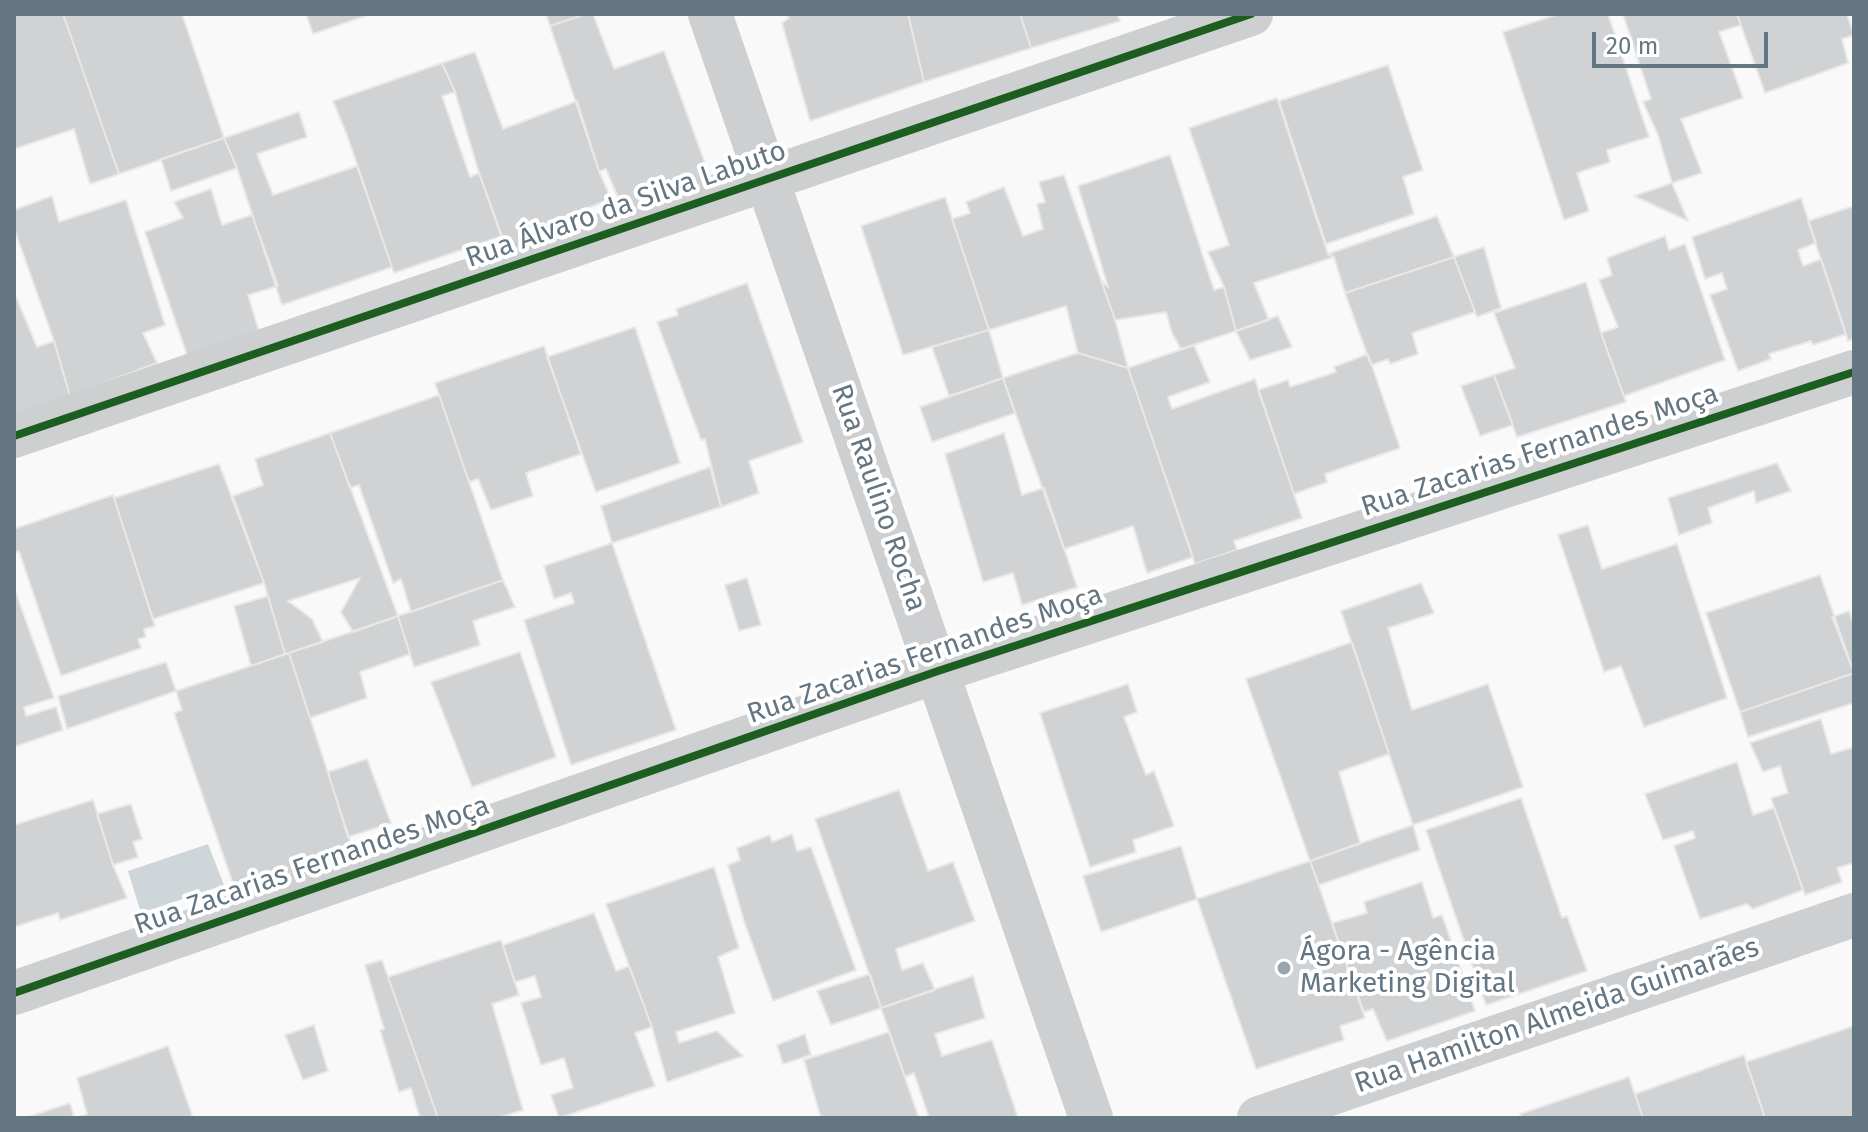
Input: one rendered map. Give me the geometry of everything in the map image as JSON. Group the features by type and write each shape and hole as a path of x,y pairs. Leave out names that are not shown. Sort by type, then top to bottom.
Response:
{"street":[{"name":"Rua Raulino Rocha","path":"710,14 1091,1118"},
{"name":"Rua Álvaro da Silva Labuto","path":"14,436 1251,14"},
{"name":"Rua Zacarias Fernandes Moça","path":"14,993 938,671 1854,372"},
{"name":"Rua Hamilton Almeida Guimarães","path":"1259,1118 1854,915"}],"shaded area":[{"path":"208,844 224,885 141,913 128,871"}],"building":[{"path":"14,14 63,14 119,174 90,184 74,129 14,149"},
{"path":"63,14 182,14 224,138 119,174"},
{"path":"306,14 371,14 313,34"},
{"path":"546,14 586,14 550,26"},
{"path":"593,14 614,69 664,51 712,182 625,214 606,169 599,171 550,26"},
{"path":"786,14 908,14 924,82 810,121 782,23 789,18"},
{"path":"908,14 1020,14 1031,48 924,82"},
{"path":"1020,14 1117,14 1120,21 1031,48"},
{"path":"1559,14 1608,14 1649,137 1607,150 1610,162 1577,173 1589,211 1564,220 1503,32"},
{"path":"1623,14 1737,14 1741,25 1719,32 1743,98 1681,119 1702,173 1672,183 1658,135 1643,102 1651,99"},
{"path":"1737,14 1847,14 1854,35 1842,39 1848,63 1765,93"},
{"path":"475,52 503,129 577,101 611,199 557,220 560,228 505,247 455,92 442,63"},
{"path":"442,63 455,92 442,96 470,177 479,173 502,236 394,273 333,101"},
{"path":"1388,65 1423,170 1403,177 1414,214 1326,244 1279,101"},
{"path":"1277,98 1328,254 1334,257 1254,283 1269,320 1236,331 1224,287 1208,252 1229,245 1189,128"},
{"path":"299,112 307,137 257,154 273,195 357,166 392,267 282,305 237,168 224,138"},
{"path":"224,138 237,168 171,191 161,159"},
{"path":"1170,155 1214,290 1224,287 1236,331 1181,349 1166,312 1115,320 1101,280 1108,287 1078,186"},
{"path":"1064,175 1115,320 1128,368 1078,353 1066,306 989,330 952,219 970,213 966,202 1004,187 1023,236 1043,229 1037,204 1045,202 1039,182"},
{"path":"1672,183 1688,221 1634,196"},
{"path":"211,189 222,225 252,215 278,286 248,295 262,341 188,358 145,232 183,218 174,202"},
{"path":"52,196 59,222 126,200 165,325 143,333 157,363 70,396 14,228 14,210"},
{"path":"945,197 989,330 903,355 861,226"},
{"path":"1801,198 1816,243 1798,250 1803,266 1821,259 1846,334 1769,354 1771,359 1738,371 1710,295 1727,289 1722,273 1705,279 1692,237"},
{"path":"1854,206 1854,339 1848,341 1808,221"},
{"path":"1437,216 1454,257 1345,293 1334,257 1328,254"},
{"path":"1665,236 1669,250 1685,244 1725,360 1624,396 1601,333 1618,327 1599,280 1612,275 1607,258"},
{"path":"1484,247 1501,308 1477,317 1454,257"},
{"path":"1454,257 1475,312 1412,333 1418,354 1390,364 1388,359 1371,365 1345,293"},
{"path":"1586,282 1626,402 1517,437 1494,375 1515,368 1494,313"},
{"path":"747,283 803,442 749,461 759,493 721,507 705,439 701,440 657,322 678,315 676,309"},
{"path":"14,292 37,347 54,341 70,396 14,416"},
{"path":"1278,316 1292,347 1250,360 1236,331"},
{"path":"635,327 680,463 596,492 547,357"},
{"path":"989,330 1003,378 949,396 932,347"},
{"path":"1194,345 1210,382 1168,397 1172,409 1255,379 1302,518 1234,541 1237,550 1195,564 1128,368"},
{"path":"544,346 581,454 526,473 533,496 491,510 478,479 469,482 435,383"},
{"path":"1078,353 1128,368 1193,557 1147,573 1133,526 1064,549 1003,378"},
{"path":"1368,354 1400,448 1325,474 1327,482 1294,494 1258,390 1288,380 1290,387 1336,372 1334,367"},
{"path":"1494,375 1513,425 1480,436 1461,386"},
{"path":"1003,378 1015,413 932,442 920,407"},
{"path":"439,395 503,580 411,612 401,579 393,583 359,485 350,488 330,433"},
{"path":"330,433 398,616 353,632 341,612 360,578 288,601 312,619 323,642 285,654 233,496 263,485 255,459"},
{"path":"1004,433 1022,495 1044,488 1077,587 1022,605 1013,573 983,582 945,454"},
{"path":"1777,463 1791,491 1756,503 1754,491 1708,508 1712,523 1679,535 1668,498"},
{"path":"219,464 264,583 153,619 114,498"},
{"path":"710,467 721,507 612,543 601,506"},
{"path":"113,495 155,626 144,629 146,637 138,639 141,648 61,676 19,551 14,553 14,529"},
{"path":"1588,525 1602,569 1677,544 1727,698 1644,727 1621,666 1604,672 1558,535"},
{"path":"612,543 676,730 571,765 524,620 574,603 571,593 554,599 544,566"},
{"path":"1820,575 1854,673 1740,712 1706,613"},
{"path":"747,578 761,625 739,631 725,585"},
{"path":"503,580 515,607 473,621 480,645 414,667 398,616"},
{"path":"1421,583 1434,613 1388,628 1412,710 1488,684 1523,787 1413,825 1341,611"},
{"path":"14,588 54,698 24,707 26,716 56,707 63,730 14,747"},
{"path":"268,596 285,654 251,666 234,606"},
{"path":"1849,611 1854,626 1854,673 1832,617"},
{"path":"398,616 410,654 360,672 367,698 310,718 289,653"},
{"path":"1352,642 1389,754 1339,772 1360,843 1310,861 1246,679"},
{"path":"520,652 556,757 472,787 431,682"},
{"path":"289,653 354,853 236,892 174,713 182,710 176,691"},
{"path":"166,662 176,691 67,729 58,696"},
{"path":"1854,673 1854,703 1748,737 1740,712"},
{"path":"1128,684 1137,712 1124,717 1146,775 1154,771 1174,826 1133,840 1136,852 1090,867 1040,713"},
{"path":"1821,719 1831,754 1854,747 1854,863 1837,868 1842,882 1805,895 1771,798 1788,793 1780,766 1763,772 1750,743"},
{"path":"367,759 391,823 348,837 328,772"},
{"path":"1737,762 1753,815 1774,808 1803,890 1753,909 1747,904 1700,919 1674,846 1695,838 1693,831 1663,840 1645,794"},
{"path":"899,790 928,871 953,862 975,921 896,949 902,970 923,963 935,990 881,1008 815,819"},
{"path":"1521,798 1562,918 1567,916 1587,971 1486,1005 1426,830"},
{"path":"93,800 113,865 127,898 60,920 58,913 14,927 14,825"},
{"path":"131,804 142,839 133,842 138,857 113,865 97,814"},
{"path":"1413,825 1420,850 1319,885 1310,861"},
{"path":"792,834 797,851 811,847 856,970 773,1001 744,921 728,865 740,860 737,848 770,835 772,842"},
{"path":"1181,846 1197,899 1101,932 1083,876"},
{"name":"Ágora - Agência Marketing Digital","path":"1310,861 1365,1018 1340,1026 1344,1040 1256,1069 1197,899"},
{"path":"714,867 739,948 718,957 735,1013 676,1032 679,1043 717,1031 743,1056 667,1082 652,1027 606,904"},
{"path":"1422,882 1433,918 1442,915 1475,1011 1387,1041 1373,1009 1364,1012 1332,923 1367,913 1364,902"},
{"path":"594,913 616,971 629,966 652,1027 635,1033 655,1086 559,1118 551,1095 573,1088 564,1058 541,1065 521,1003 541,997 535,976 515,982 503,945"},
{"path":"501,940 519,995 492,1004 523,1110 498,1118 438,1118 388,977"},
{"path":"382,960 438,1118 420,1118 411,1088 399,1092 365,965"},
{"path":"870,974 881,1008 831,1025 817,991"},
{"path":"973,976 985,1018 935,1034 942,1056 992,1040 1018,1118 929,1118 914,1073 905,1077 881,1008"},
{"path":"314,1025 328,1071 303,1080 285,1035"},
{"path":"1854,1026 1854,1118 1765,1118 1746,1062"},
{"path":"889,1032 919,1118 821,1118 804,1060"},
{"path":"805,1034 811,1055 783,1064 777,1045"},
{"path":"168,1046 193,1118 76,1118 87,1114 77,1078"},
{"path":"1744,1055 1765,1118 1643,1118 1635,1094"},
{"path":"1629,1077 1643,1118 1521,1118 1520,1114"},
{"path":"70,1103 74,1118 25,1118"}],"cycle path":[{"path":"14,436 1251,14"},
{"path":"14,993 938,671 1854,372"}],"place":[{"name":"Ágora - Agência Marketing Digital","path":"1284,968"}]}
